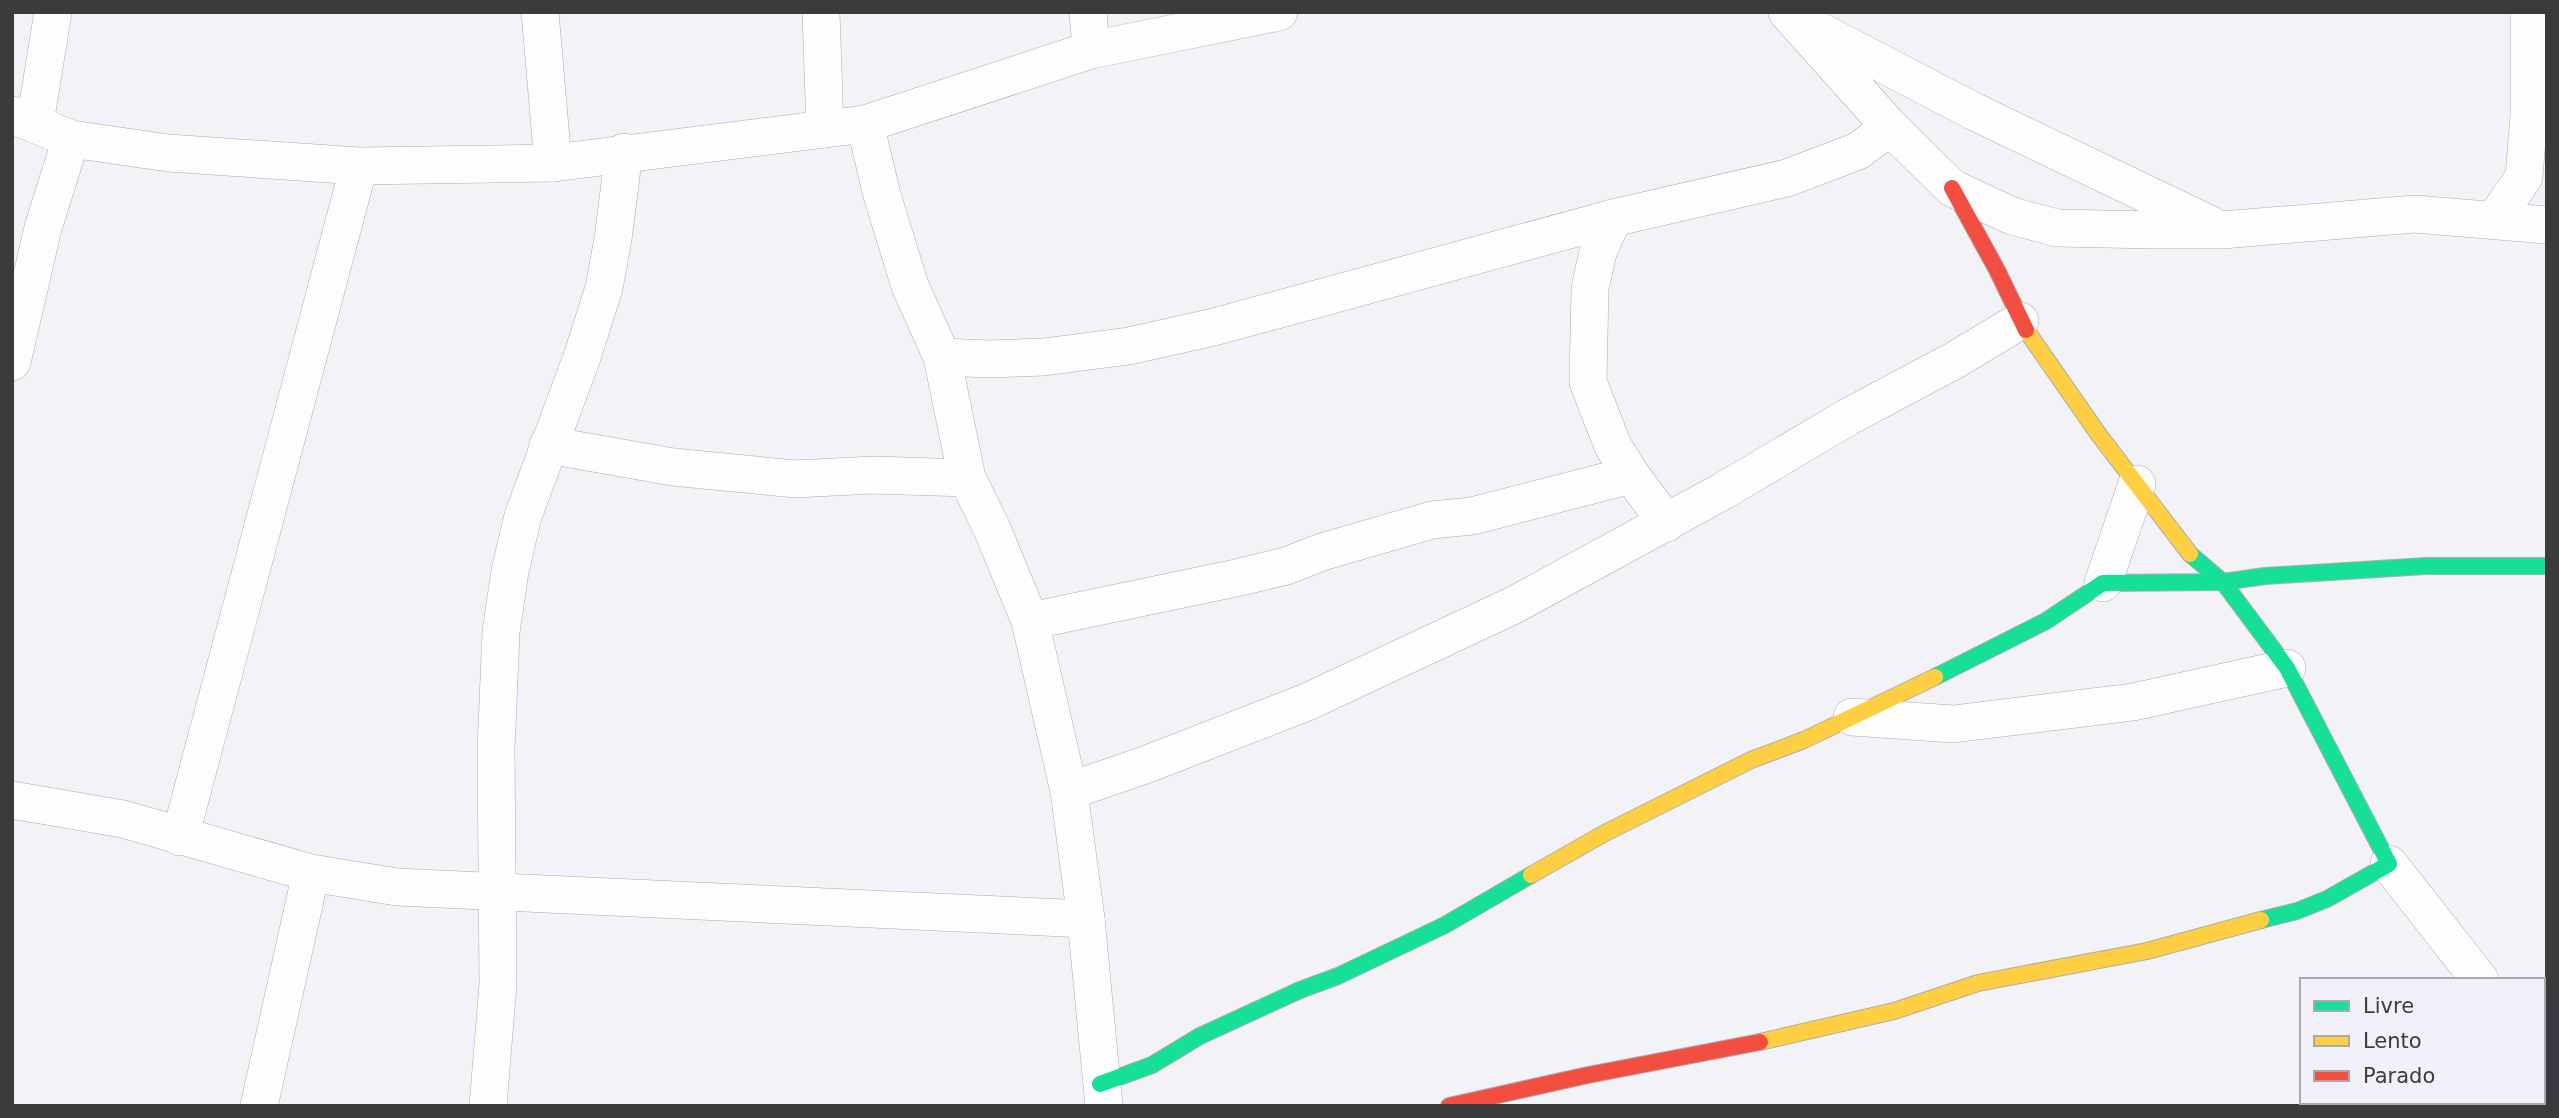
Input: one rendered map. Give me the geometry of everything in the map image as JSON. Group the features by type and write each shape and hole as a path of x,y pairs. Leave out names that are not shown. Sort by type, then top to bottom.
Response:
{"street":[{"path":"53,12 23,119 71,139 168,153 359,166 553,163 624,152 865,124 1091,50 1279,12"},
{"path":"540,12 553,163"},
{"path":"821,12 825,129"},
{"path":"1088,12 1091,50"},
{"path":"2495,219 2524,177 2529,116 2529,12"},
{"path":"1789,14 1972,111 2221,230"},
{"path":"1789,14 1890,127 1952,188 1988,250 2020,321 2099,435 2186,550 2223,582 2287,668 2389,864 2478,978"},
{"path":"865,124 881,195 910,286 942,357 967,478 992,529 1030,621 1069,791 1086,919 1102,1095 1200,1036 1300,990 1338,976 1445,925 1541,868 1667,801 1751,760 1804,740 2046,621 2103,583 2223,582 2265,576 2426,566 2547,566"},
{"path":"942,357 1044,357 1129,346 1214,327 1613,218 1787,178 1858,151 1890,127"},
{"path":"12,362 43,228 71,139"},
{"path":"488,1106 498,985 496,749 501,632 510,571 523,516 582,357 604,288 624,152"},
{"path":"180,836 359,166"},
{"path":"1952,188 2012,216 2057,228 2221,230 2415,215 2547,225"},
{"path":"1613,218 1598,252 1590,288 1588,382 1613,446 1630,475 1667,523"},
{"path":"1069,791 1145,765 1307,702 1514,605 1667,523 1848,417 1955,360 2020,321"},
{"path":"548,445 673,467 783,478 873,475 967,478"},
{"path":"1030,621 1286,566 1322,552 1432,520 1472,516 1630,475"},
{"path":"2103,583 2137,484"},
{"path":"1852,717 1953,724 2133,702 2287,668"},
{"path":"12,800 123,819 311,873 397,887 1086,919"},
{"path":"1448,1106 1867,1018 1978,983 2147,951 2297,911 2367,878 2389,864"},
{"path":"259,1106 311,873"}],"traffic: fast":[{"path":"2190,554 2223,582 2287,668 2389,864 2327,899 2297,911 2261,920"},
{"path":"1935,677 2046,621 2103,583 2223,582 2265,576 2426,566 2547,566"},
{"path":"1100,1084 1152,1065 1200,1036 1300,990 1338,976 1445,925 1531,875"}],"traffic: slow":[{"path":"2026,330 2099,435 2190,554"},
{"path":"1531,875 1605,833 1751,760 1804,740 1935,677"},
{"path":"1760,1042 1894,1011 1978,983 2147,951 2261,920"}],"traffic: jam":[{"path":"1952,188 2026,330"},
{"path":"1449,1106 1588,1075 1760,1042"}]}
